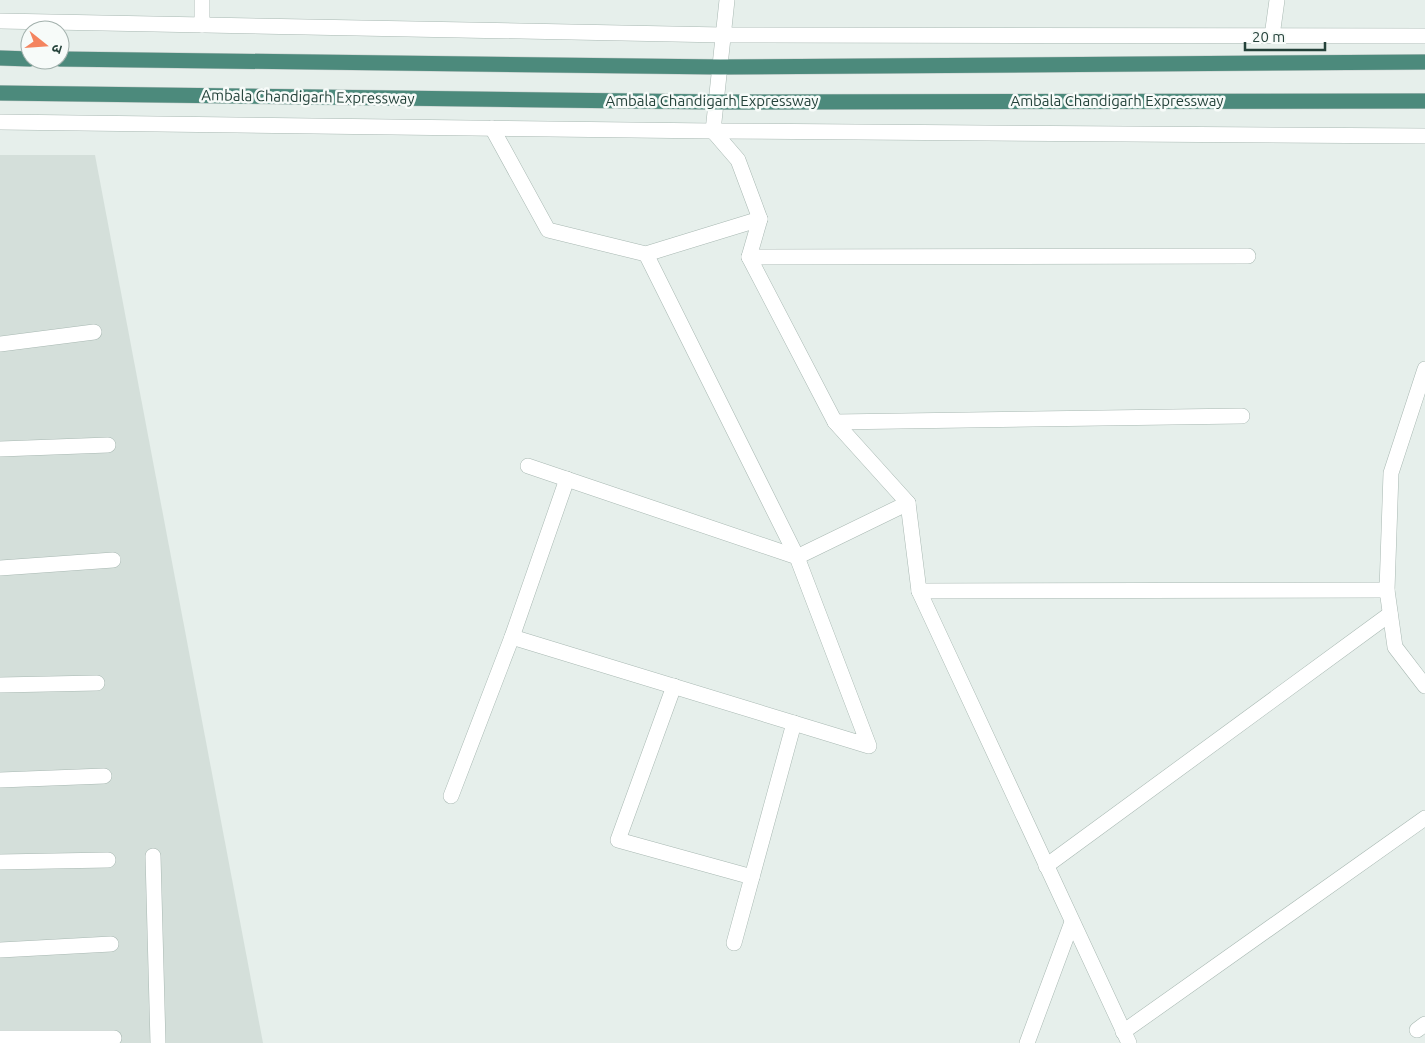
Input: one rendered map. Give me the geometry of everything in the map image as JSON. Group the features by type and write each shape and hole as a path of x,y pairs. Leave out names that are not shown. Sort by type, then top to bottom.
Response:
{"highway":[{"path":"0,58 20,59"},
{"path":"70,59 720,68 1425,62"},
{"name":"Ambala Chandigarh Expressway","path":"0,93 716,102 1425,101"}],"street":[{"path":"202,0 202,25"},
{"path":"727,0 713,131 738,160 760,219 749,256 835,422 908,503 919,591 1126,1038 1425,818"},
{"path":"1272,36 1277,0"},
{"path":"0,21 723,35 1425,36"},
{"path":"0,122 713,131 1425,136"},
{"path":"492,128 548,230 646,254 760,219"},
{"path":"512,637 869,746 797,557 646,254"},
{"path":"749,256 1248,256"},
{"path":"0,344 94,332"},
{"path":"1425,369 1391,473 1387,590 1395,647 1425,686"},
{"path":"835,422 1242,416"},
{"path":"0,449 108,444"},
{"path":"528,466 797,557 908,503"},
{"path":"451,796 512,637 567,479"},
{"path":"0,568 113,560"},
{"path":"919,591 1387,590"},
{"path":"1046,866 1390,614"},
{"path":"0,685 97,683"},
{"path":"674,686 618,840 752,877"},
{"path":"734,943 794,723"},
{"path":"0,780 104,776"},
{"path":"153,856 158,1043"},
{"path":"0,862 108,860"},
{"path":"1027,1043 1072,922"},
{"path":"0,950 111,944"},
{"path":"1425,1024 1417,1030 1425,1033"},
{"path":"0,1038 114,1038"}],"shaded area":[{"path":"0,155 95,155 263,1043 0,1043"}]}
